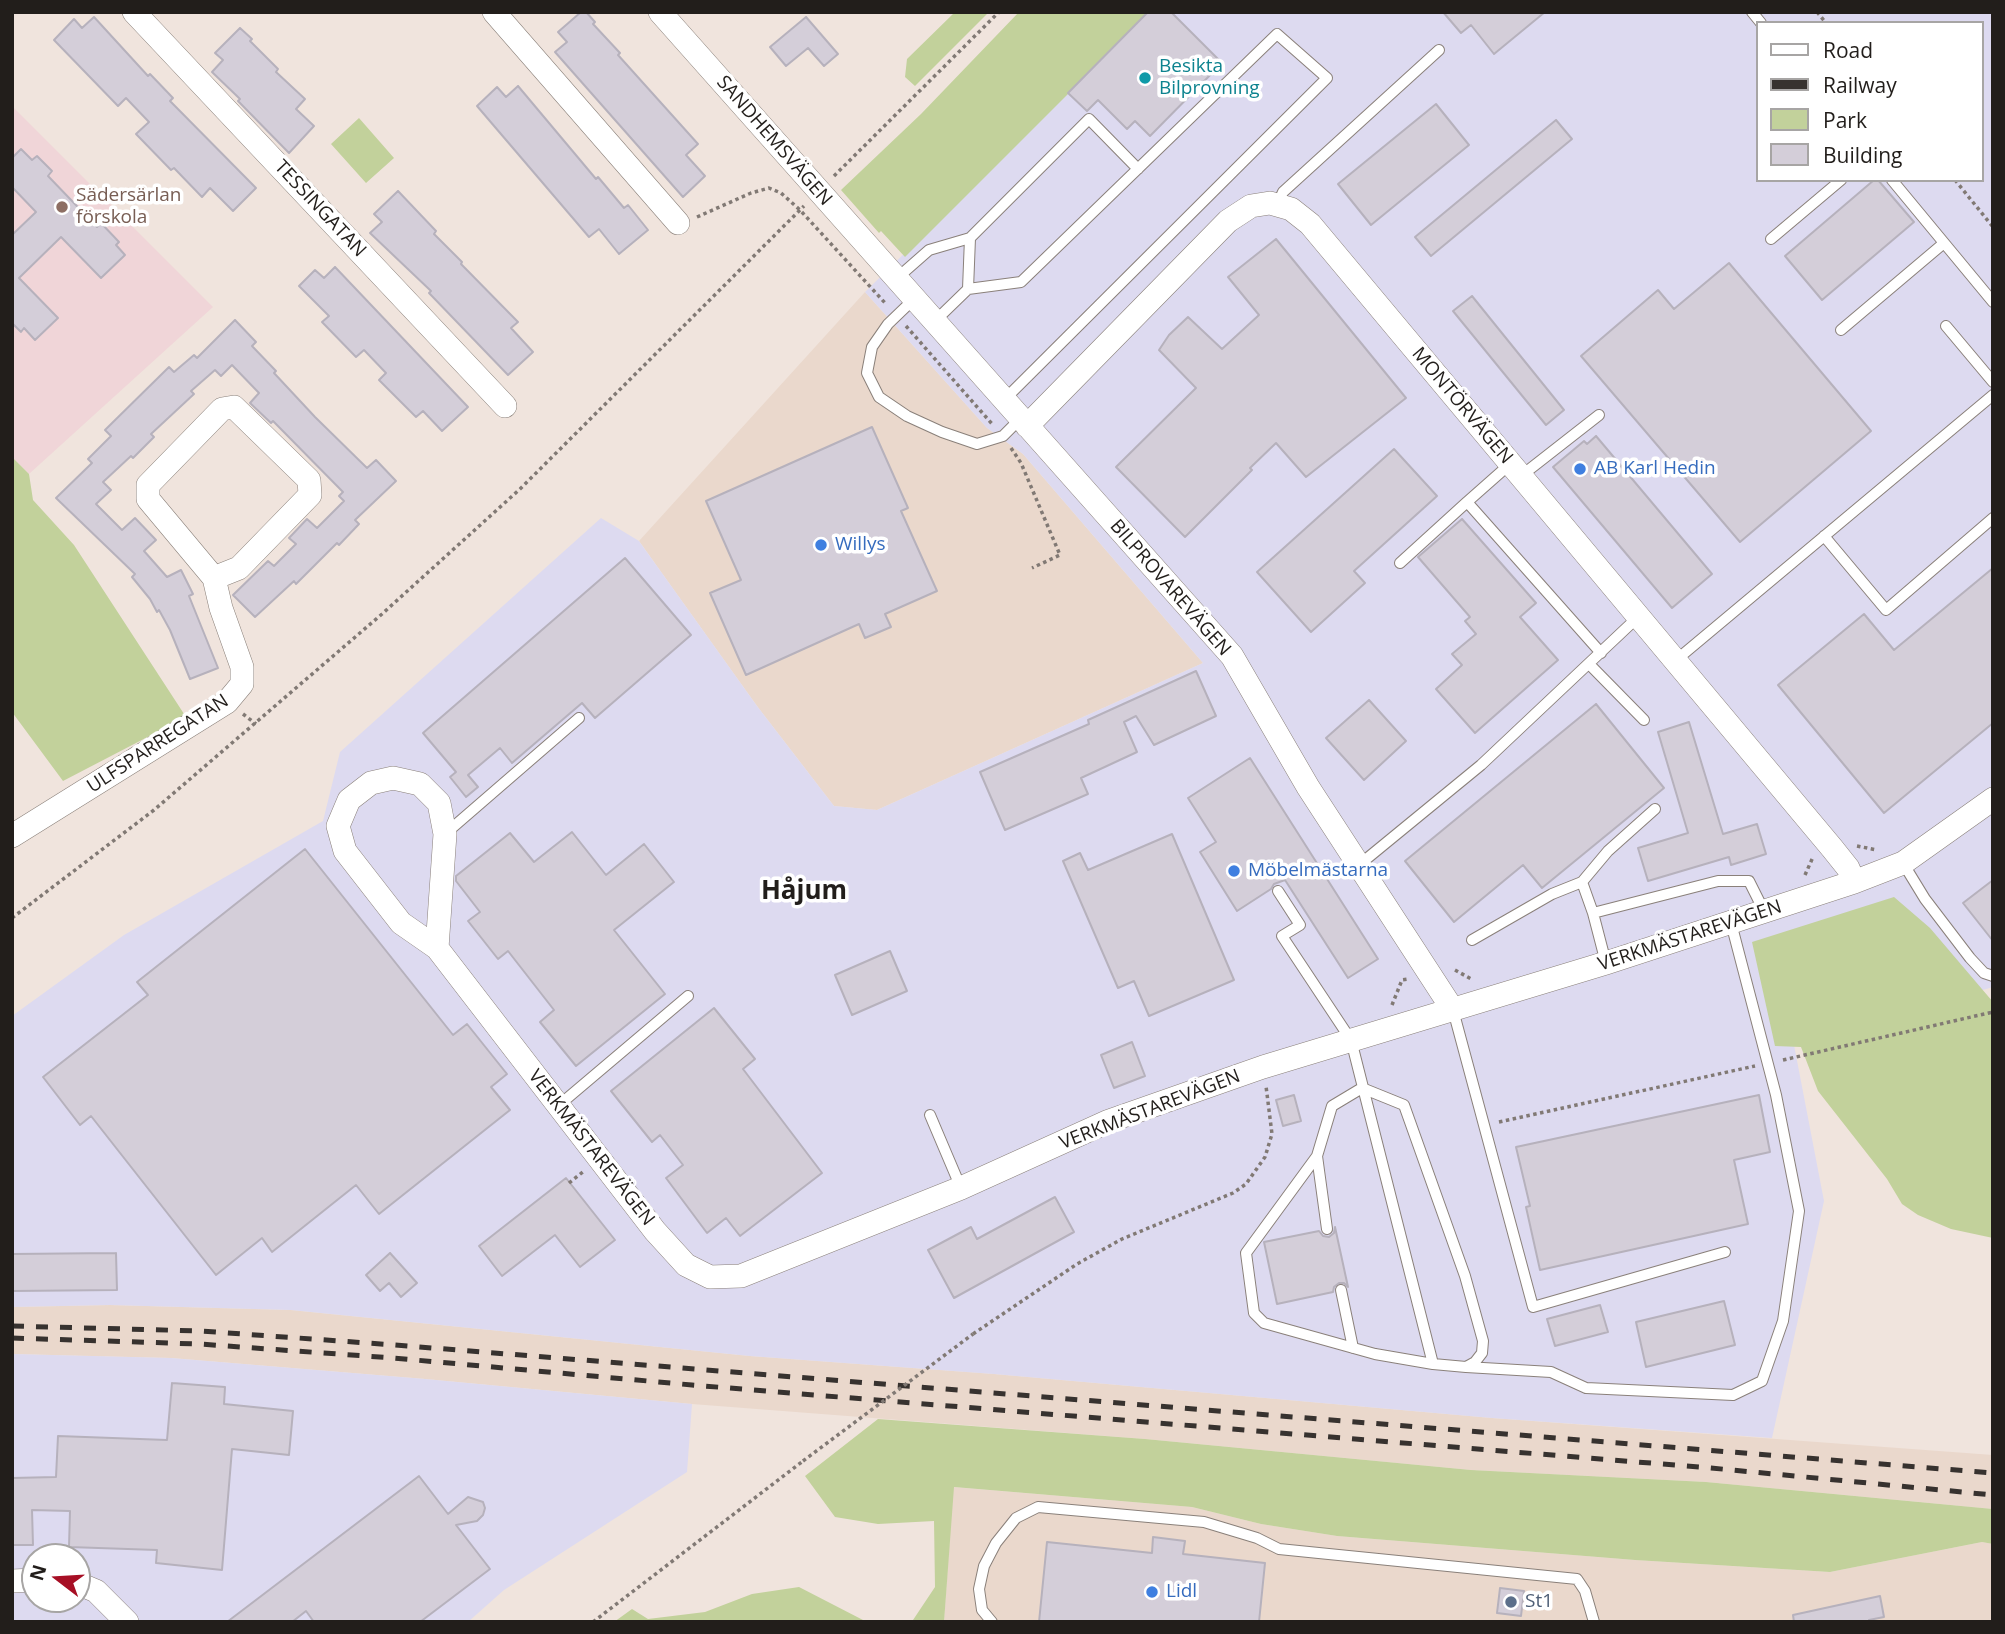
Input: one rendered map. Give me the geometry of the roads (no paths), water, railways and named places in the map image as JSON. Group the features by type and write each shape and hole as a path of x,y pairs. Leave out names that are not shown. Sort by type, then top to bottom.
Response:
{"street":[{"name":"TESSINGATAN","path":"134,12 505,406"},
{"path":"494,12 678,223"},
{"name":"SANDHEMSVÄGEN","path":"660,12 892,275"},
{"path":"1024,422 1228,221 1251,206 1270,203 1277,205"},
{"name":"MONTÖRVÄGEN","path":"1277,205 1291,209 1310,224 1832,848 1848,868 1854,883"},
{"name":"BILPROVAREVÄGEN","path":"892,275 1232,656 1308,787 1453,1010"},
{"name":"ULFSPARREGATAN","path":"12,836 227,702 242,684 242,667 221,608 214,578 148,499 148,485 222,409 234,407 309,480 310,495 239,568 214,578"},
{"name":"VERKMÄSTAREVÄGEN","path":"437,948 445,834 439,803 420,784 393,778 371,783 349,800 338,826 345,851 401,923 437,948 655,1231 686,1265 710,1277 741,1276 961,1188 1110,1121 1263,1067 1606,963 1854,883 1903,863 1993,799"},
{"path":"91,1589 127,1622"}],"lane":[{"path":"934,322 968,289 1021,282 1277,34 1327,78 1004,400"},
{"path":"1277,205 1283,192 1438,50"},
{"path":"892,275 929,250 970,238 1089,119 1138,169"},
{"path":"1771,239 1839,182"},
{"path":"1894,182 1993,302"},
{"path":"968,289 970,238"},
{"path":"1842,330 1944,243"},
{"path":"914,299 872,347 867,373 879,397 907,416 977,444 1003,436 1024,422"},
{"path":"1946,326 1993,382"},
{"path":"1675,661 1993,395"},
{"path":"1400,563 1467,502 1598,415"},
{"path":"1467,502 1601,653"},
{"path":"1824,536 1886,610 1993,518"},
{"path":"1359,865 1481,765 1638,617"},
{"path":"1589,664 1644,720"},
{"path":"445,834 579,718"},
{"path":"1472,940 1552,894 1581,882 1608,851 1655,809"},
{"path":"1903,863 1925,899 1970,958 1984,973 1993,976"},
{"path":"1593,913 1718,881 1749,881 1765,912"},
{"path":"1581,882 1593,913 1606,963"},
{"path":"1278,891 1300,925 1282,936 1350,1040 1433,1364"},
{"path":"1362,1088 1332,1106 1317,1156 1246,1254 1254,1314 1264,1323 1353,1348 1433,1364 1551,1371 1586,1388 1733,1395 1762,1381 1783,1321 1800,1211 1768,1063 1731,923"},
{"path":"558,1106 688,996"},
{"path":"1453,1010 1532,1307 1725,1252"},
{"path":"1362,1088 1404,1105 1465,1276 1483,1341 1482,1353 1475,1362 1466,1367"},
{"path":"930,1115 961,1188"},
{"path":"1317,1156 1327,1229"},
{"path":"1341,1290 1353,1348"},
{"path":"992,1622 982,1610 979,1589 984,1566 996,1543 1016,1518 1038,1507 1204,1522 1257,1538 1279,1549 1577,1579 1586,1591 1594,1622"}],"railway":[{"path":"12,1326 201,1331 395,1345 1993,1473"},
{"path":"12,1338 199,1344 393,1358 1711,1468 1993,1495"}],"place":[{"name":"Besikta Bilprovning","path":"1145,78"},
{"name":"Sädersärlan förskola","path":"62,207"},
{"name":"AB Karl Hedin","path":"1580,469"},
{"name":"Willys","path":"821,545"},
{"name":"Möbelmästarna","path":"1234,871"},
{"name":"Lidl","path":"1152,1592"},
{"name":"St1","path":"1511,1602"}],"district":[{"name":"Håjum","path":"804,892"}]}
